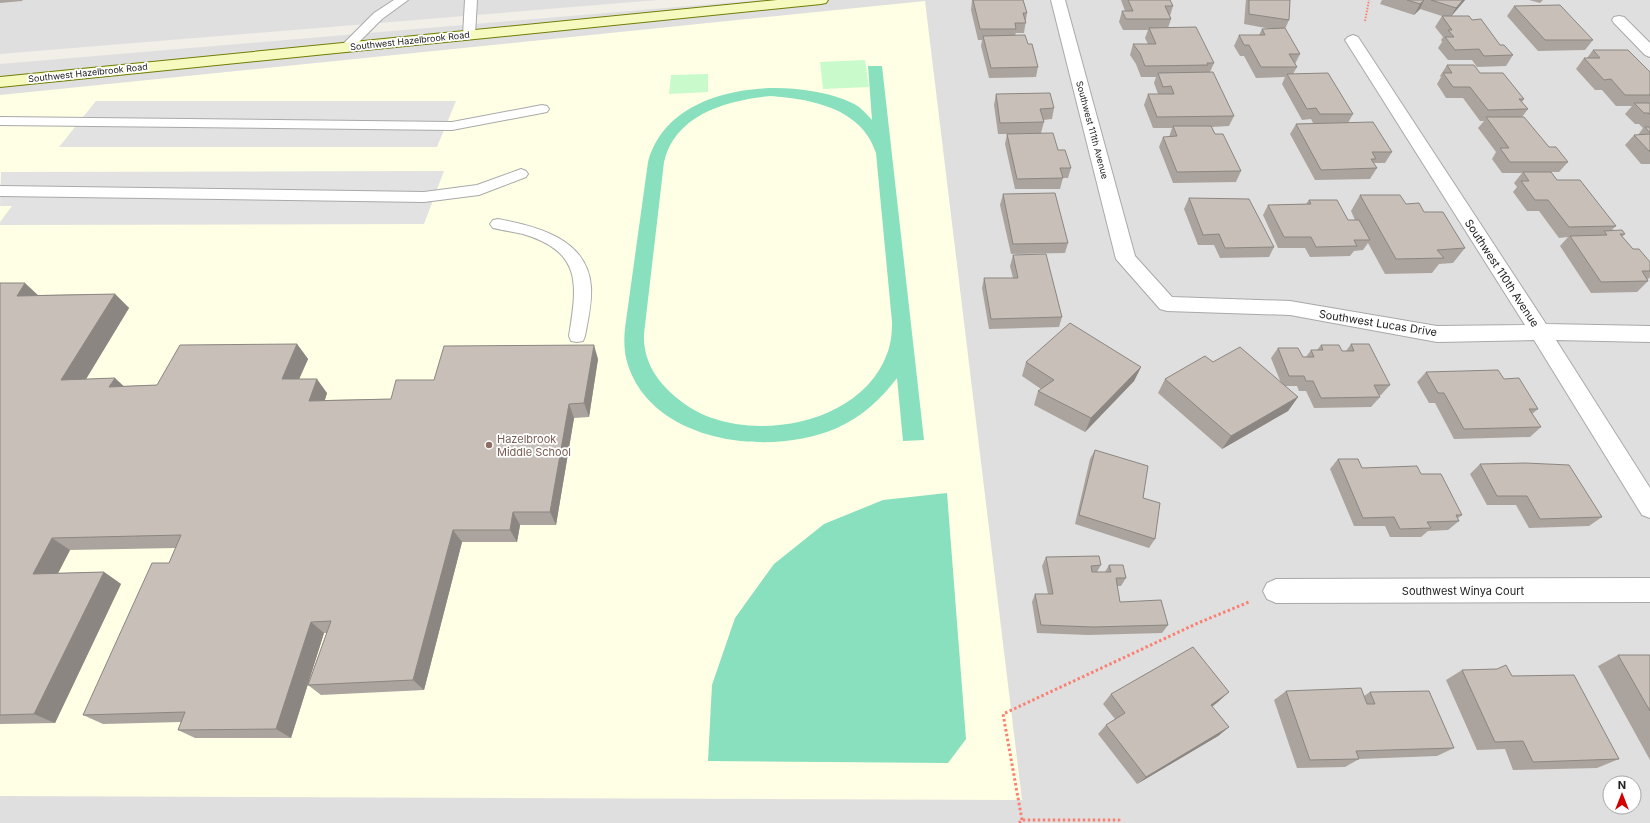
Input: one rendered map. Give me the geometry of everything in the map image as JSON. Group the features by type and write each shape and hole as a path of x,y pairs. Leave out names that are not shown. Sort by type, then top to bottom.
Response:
{"street":[{"name":"Southwest Hazelbrook Road","path":"0,82 821,0"},
{"name":"Southwest 111th Avenue","path":"1058,0 1126,259"},
{"path":"1619,20 1650,52"},
{"name":"Southwest 110th Avenue","path":"1353,40 1540,332 1650,508"},
{"name":"Southwest Lucas Drive","path":"1126,259 1167,304 1290,308 1437,334 1540,332 1650,334"},
{"name":"Southwest Winya Court","path":"1276,591 1650,590"}],"lane":[{"path":"347,47 378,16 402,0"},
{"path":"469,35 471,0"},
{"path":"0,121 452,126 542,109"},
{"path":"0,191 424,197 479,190 521,174"},
{"path":"498,224 521,228 545,236 568,251 578,264 584,285 577,336"}],"path":[{"path":"1022,820 1003,714 1198,623 1276,591"},
{"path":"1019,823 1022,820 1119,820 1121,823"}],"shaded area":[{"path":"0,0 658,0 0,54"},
{"path":"761,0 1650,0 1650,823 0,823 0,64"},
{"name":"Hazelbrook Middle School","path":"925,1 1022,800 0,796 0,95"},
{"path":"96,101 456,101 437,147 59,147"},
{"path":"444,171 424,224 0,225 0,222 12,206 0,206 1,172"}],"green space":[{"path":"865,60 869,87 823,89 820,62"},
{"path":"868,66 882,66 924,440 903,441 897,378 863,413 837,428 809,437 778,442 746,441 714,436 684,425 658,409 638,387 626,358 624,339 648,162 658,139 673,121 692,107 714,98 738,91 763,88 788,88 823,93 849,101 859,107 872,120","holes":["770,96 786,97 818,103 847,116 859,126 869,138 876,153 892,322 891,338 887,354 875,376 858,394 837,408 813,418 787,424 761,426 735,424 701,414 690,408 676,397 659,380 645,351 644,334 664,162 670,146 679,132 691,121 705,112 737,101"]},
{"path":"708,74 708,92 669,94 671,75"},
{"path":"947,493 966,739 948,763 708,761 712,685 735,618 774,564 824,524 883,500"}],"building":[{"path":"973,0 1023,0 1027,13 1023,13 1026,23 1015,23 1016,29 980,29"},
{"path":"1128,0 1170,0 1173,6 1165,6 1171,19 1126,19 1122,11 1133,11"},
{"path":"1249,0 1290,0 1289,20 1249,14"},
{"path":"1407,0 1424,0 1420,4"},
{"path":"1431,0 1463,0 1456,8"},
{"path":"1560,5 1593,40 1545,40 1514,6"},
{"path":"1442,16 1469,16 1472,20 1481,19 1500,45 1504,45 1513,55 1484,56 1479,49 1455,50 1445,37 1454,37 1448,30 1452,30"},
{"path":"1196,27 1214,63 1207,63 1208,65 1145,66 1140,53 1133,44 1156,44 1149,28"},
{"path":"1285,28 1300,54 1289,54 1297,67 1261,67 1249,45 1244,45 1239,35 1265,35 1262,29"},
{"path":"1025,35 1028,44 1032,44 1038,67 991,68 983,36"},
{"path":"1593,50 1628,50 1650,72 1650,95 1625,95 1611,79 1604,80 1584,58 1600,58"},
{"path":"1447,65 1474,65 1480,73 1503,73 1524,99 1519,99 1528,109 1488,110 1470,87 1453,87 1443,73 1452,73"},
{"path":"1213,72 1234,116 1157,117 1148,94 1174,94 1171,86 1163,87 1158,73"},
{"path":"1328,73 1353,114 1320,114 1316,108 1307,109 1287,74"},
{"path":"1050,93 1054,108 1040,109 1044,122 1000,123 996,94"},
{"path":"1634,103 1650,103 1650,115 1649,113 1644,113"},
{"path":"1486,117 1524,117 1549,147 1556,147 1568,162 1510,162 1500,148 1509,148"},
{"path":"1373,122 1392,152 1372,152 1376,159 1371,159 1377,168 1321,170 1296,124"},
{"path":"1173,126 1211,126 1215,134 1223,134 1241,171 1177,172 1163,137 1177,136"},
{"path":"1645,127 1650,127 1650,133"},
{"path":"1053,133 1058,150 1065,150 1071,168 1060,168 1063,178 1017,179 1007,134"},
{"path":"1650,134 1650,152 1634,135"},
{"path":"1523,172 1551,172 1557,180 1580,180 1616,226 1569,227 1548,200 1535,200 1521,181 1529,181"},
{"path":"1055,193 1068,243 1013,244 1003,194"},
{"path":"1360,195 1400,195 1406,204 1419,203 1424,212 1443,212 1465,248 1437,250 1444,258 1396,259"},
{"path":"1189,198 1249,199 1274,247 1225,248 1219,234 1203,235"},
{"path":"1309,200 1337,200 1348,220 1359,220 1370,240 1354,240 1357,246 1316,247 1311,237 1284,237 1268,205 1311,204"},
{"path":"1622,230 1625,234 1620,234 1633,249 1639,249 1650,262 1650,271 1642,271 1648,281 1601,282 1570,236 1607,235 1604,231"},
{"path":"1046,254 1062,317 991,319 984,278 1018,278 1013,255"},
{"path":"0,283 25,283 17,296 115,294 61,380 115,378 109,387 157,385 180,345 297,344 282,379 317,379 309,401 391,399 396,380 434,380 444,346 594,345 584,403 569,404 550,512 513,512 510,530 453,530 413,680 308,685 331,621 311,622 276,729 178,730 185,712 83,715 152,563 169,563 181,535 52,538 33,574 104,572 34,714 0,715"},
{"path":"1070,323 1141,367 1091,418 1038,391 1054,380 1026,362"},
{"path":"1351,344 1369,344 1390,385 1374,385 1380,397 1321,398 1313,381 1306,381 1304,376 1289,376 1278,348 1298,348 1303,357 1314,357 1311,350 1323,350 1321,345 1339,345 1342,351 1354,351"},
{"path":"1240,347 1298,397 1231,436 1165,379 1205,356 1213,362"},
{"path":"1498,370 1504,379 1519,378 1538,409 1529,409 1541,427 1464,429 1444,393 1438,393 1426,372"},
{"path":"1095,450 1148,466 1143,498 1160,503 1155,539 1079,515"},
{"path":"1338,459 1358,459 1362,468 1417,466 1421,474 1441,474 1462,515 1456,515 1459,521 1427,522 1431,528 1400,529 1394,517 1363,518"},
{"path":"1525,463 1569,465 1602,517 1540,519 1527,496 1497,496 1480,464"},
{"path":"1099,556 1101,565 1091,566 1092,572 1111,572 1109,565 1123,565 1126,578 1116,578 1120,602 1161,600 1168,625 1093,627 1041,625 1035,594 1053,594 1046,557"},
{"path":"1193,647 1229,692 1211,705 1229,727 1146,777 1106,725 1125,713 1111,694"},
{"path":"1618,655 1650,655 1650,711"},
{"path":"1506,665 1512,676 1574,675 1619,759 1533,762 1523,741 1495,742 1462,670 1497,669"},
{"path":"1361,688 1367,704 1375,704 1370,692 1429,691 1454,748 1356,751 1359,759 1310,760 1286,691"}],"place":[{"name":"Hazelbrook Middle School","path":"489,445"}]}
